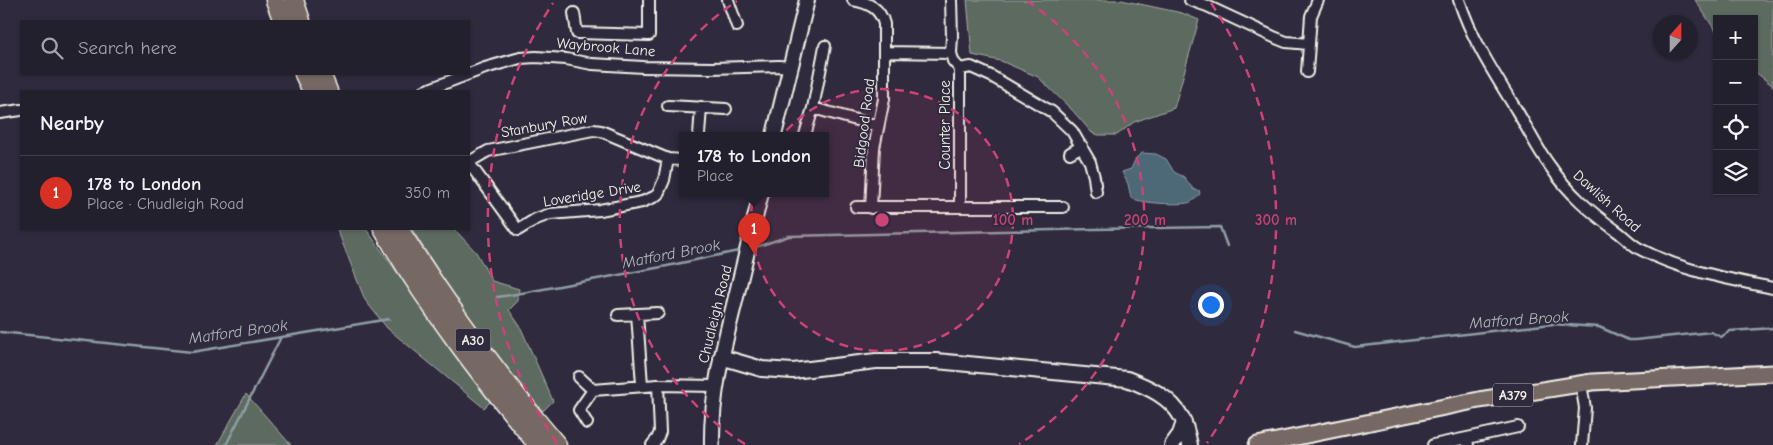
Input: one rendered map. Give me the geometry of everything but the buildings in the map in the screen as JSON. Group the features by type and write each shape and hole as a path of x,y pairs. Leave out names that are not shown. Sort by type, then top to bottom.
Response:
{"highway":[{"path":"275,0 283,20"},
{"path":"294,0 301,20"},
{"path":"304,75 312,90"},
{"path":"321,75 328,90"},
{"name":"A30","path":"384,230 416,285 442,323 471,363 538,445"},
{"name":"A30","path":"400,230 460,322 496,371 557,445"}],"main road":[{"name":"A379","path":"1257,445 1469,402 1581,384 1773,373"}],"street":[{"path":"574,13 577,33 649,35 649,0"},
{"path":"728,0 737,26"},
{"path":"775,132 807,0"},
{"name":"Bidgood Road","path":"853,0 869,4 876,8 882,16 885,52 884,99 874,148 871,208"},
{"path":"885,52 951,53 952,0"},
{"path":"1190,0 1286,42 1309,44"},
{"path":"1307,72 1311,16 1318,0"},
{"name":"Dawlish Road","path":"1459,0 1472,34 1487,62 1549,166 1571,193 1608,226 1640,250 1661,259 1699,270 1773,288"},
{"path":"806,132 813,108 825,46"},
{"name":"Counter Place","path":"951,53 953,61 960,69 960,206"},
{"name":"Waybrook Lane","path":"470,74 520,58 536,57 566,59 592,64 643,67 712,68 779,66 790,68"},
{"path":"960,69 971,67 977,69 1044,107 1072,131 1090,162 1096,192"},
{"name":"Waybrook Lane","path":"427,90 466,75"},
{"path":"668,106 726,109"},
{"path":"699,132 701,107"},
{"path":"813,108 878,126"},
{"path":"0,113 20,110"},
{"name":"Stanbury Row","path":"470,162 488,151 593,130 601,131 668,158 679,159"},
{"path":"1070,153 1082,146"},
{"name":"Loveridge Drive","path":"470,164 518,230 536,219 550,214 600,210 654,198 658,194 664,180 668,158"},
{"name":"Chudleigh Road","path":"712,445 715,386 760,197"},
{"path":"856,207 1063,206"},
{"path":"618,315 658,313"},
{"path":"637,314 642,385"},
{"path":"721,357 762,369 793,371 876,361 936,361 1127,379 1148,388 1170,403 1182,417 1190,445"},
{"path":"579,377 593,390 642,385 715,386"},
{"path":"1581,384 1585,408 1582,445"},
{"path":"652,445 658,439 660,432 658,385"},
{"path":"587,423 579,410 593,390"},
{"path":"1172,445 1180,434 1184,422"},
{"path":"1432,445 1468,442 1518,427"}],"green space":[{"path":"967,0 1121,0 1182,13 1199,20 1174,108 1134,122 1117,135 1092,133 1073,111 1038,77 1001,61 972,55"},
{"path":"1695,0 1773,0 1773,86 1758,74 1758,15 1713,15 1713,27"},
{"path":"337,230 367,230 490,402 484,408 387,328 365,300"},
{"path":"413,230 455,230 476,252 492,281 519,289 518,301 509,310 520,326 553,401 543,411 490,346"},
{"path":"246,394 291,445 217,445"}],"water":[{"path":"1142,153 1156,154 1166,159 1174,172 1184,177 1193,189 1199,190 1200,194 1191,202 1179,204 1152,203 1131,198 1128,184 1122,172 1131,169 1136,158"}],"waterway":[{"name":"Matford Brook","path":"753,248 789,236 1220,227 1227,246"},
{"name":"Matford Brook","path":"497,297 743,250"},
{"name":"Matford Brook","path":"0,332 192,352 389,319"},
{"name":"Matford Brook","path":"1295,330 1355,347 1552,324 1599,327 1629,340 1711,332 1721,337 1730,331 1773,328"},
{"path":"226,445 281,337"}],"place":[{"name":"178 to London","path":"754,254"}]}
